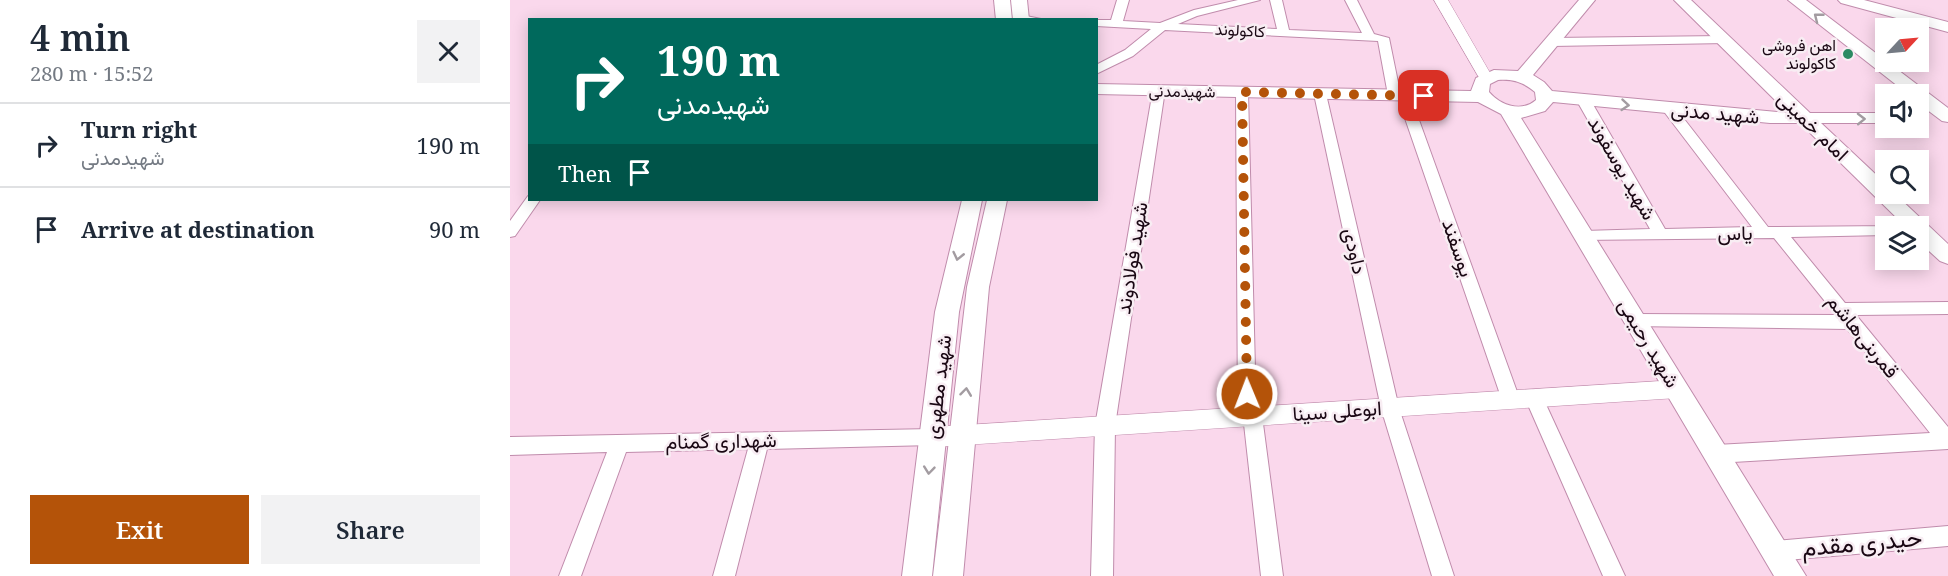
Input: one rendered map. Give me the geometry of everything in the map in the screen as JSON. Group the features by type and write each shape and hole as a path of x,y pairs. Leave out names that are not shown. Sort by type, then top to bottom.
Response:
{"main road":[{"path":"1002,0 1004,18"},
{"path":"1019,0 1021,18"},
{"path":"1522,77 1587,0"},
{"name":"امام خمینی","path":"1682,0 1907,216"},
{"path":"1796,0 1948,117"},
{"path":"1846,0 1866,3 1948,27"},
{"path":"1503,74 1522,77 1538,85 1546,96 1542,106 1536,109 1508,110 1482,97 1480,87 1486,78 1503,74"},
{"name":"شهیدمدنی","path":"1098,89 1482,97"},
{"name":"شهید مدنی","path":"1546,96 1669,109 1806,119 1875,118"},
{"name":"شهید رحیمی","path":"1508,110 1791,576"},
{"path":"1929,118 1948,117"},
{"name":"شهید مطهری","path":"917,576 947,312 972,201"},
{"name":"شهید مطهری","path":"948,576 978,287 997,201"},
{"name":"امام خمینی","path":"1929,238 1948,256"}],"street":[{"path":"1116,24 1123,0"},
{"path":"1098,69 1129,53 1163,26 1194,13 1254,0"},
{"path":"1276,0 1284,33"},
{"name":"یوسفند","path":"1351,0 1376,38 1399,95 1511,400"},
{"path":"1441,0 1486,78"},
{"name":"کاکولوند","path":"1098,23 1376,38"},
{"path":"1552,42 1723,40"},
{"name":"شهید فولادوند","path":"1102,576 1105,426 1159,90"},
{"path":"1242,92 1250,417 1272,576"},
{"name":"داودی","path":"1320,94 1390,408 1443,576"},
{"name":"شهید یوسفوند","path":"1584,101 1660,234"},
{"name":"قمربنی‌هاشم","path":"1669,109 1771,232 1846,315 1948,440"},
{"path":"510,232 532,201"},
{"name":"یاس","path":"1584,236 1875,230"},
{"path":"1636,321 1846,315 1948,308"},
{"name":"ابوعلی سینا","path":"933,436 1677,389"},
{"path":"1534,398 1614,576"},
{"name":"شهداری گمنام","path":"510,446 933,436"},
{"path":"724,576 759,440"},
{"path":"1716,454 1948,440"},
{"path":"570,576 620,443"},
{"name":"حیدری مقدم","path":"1775,550 1948,536"}],"place":[{"name":"اهن فروشی کاکولوند","path":"1848,54"}],"route":[{"path":"1247,394 1242,92 1424,96"}]}
